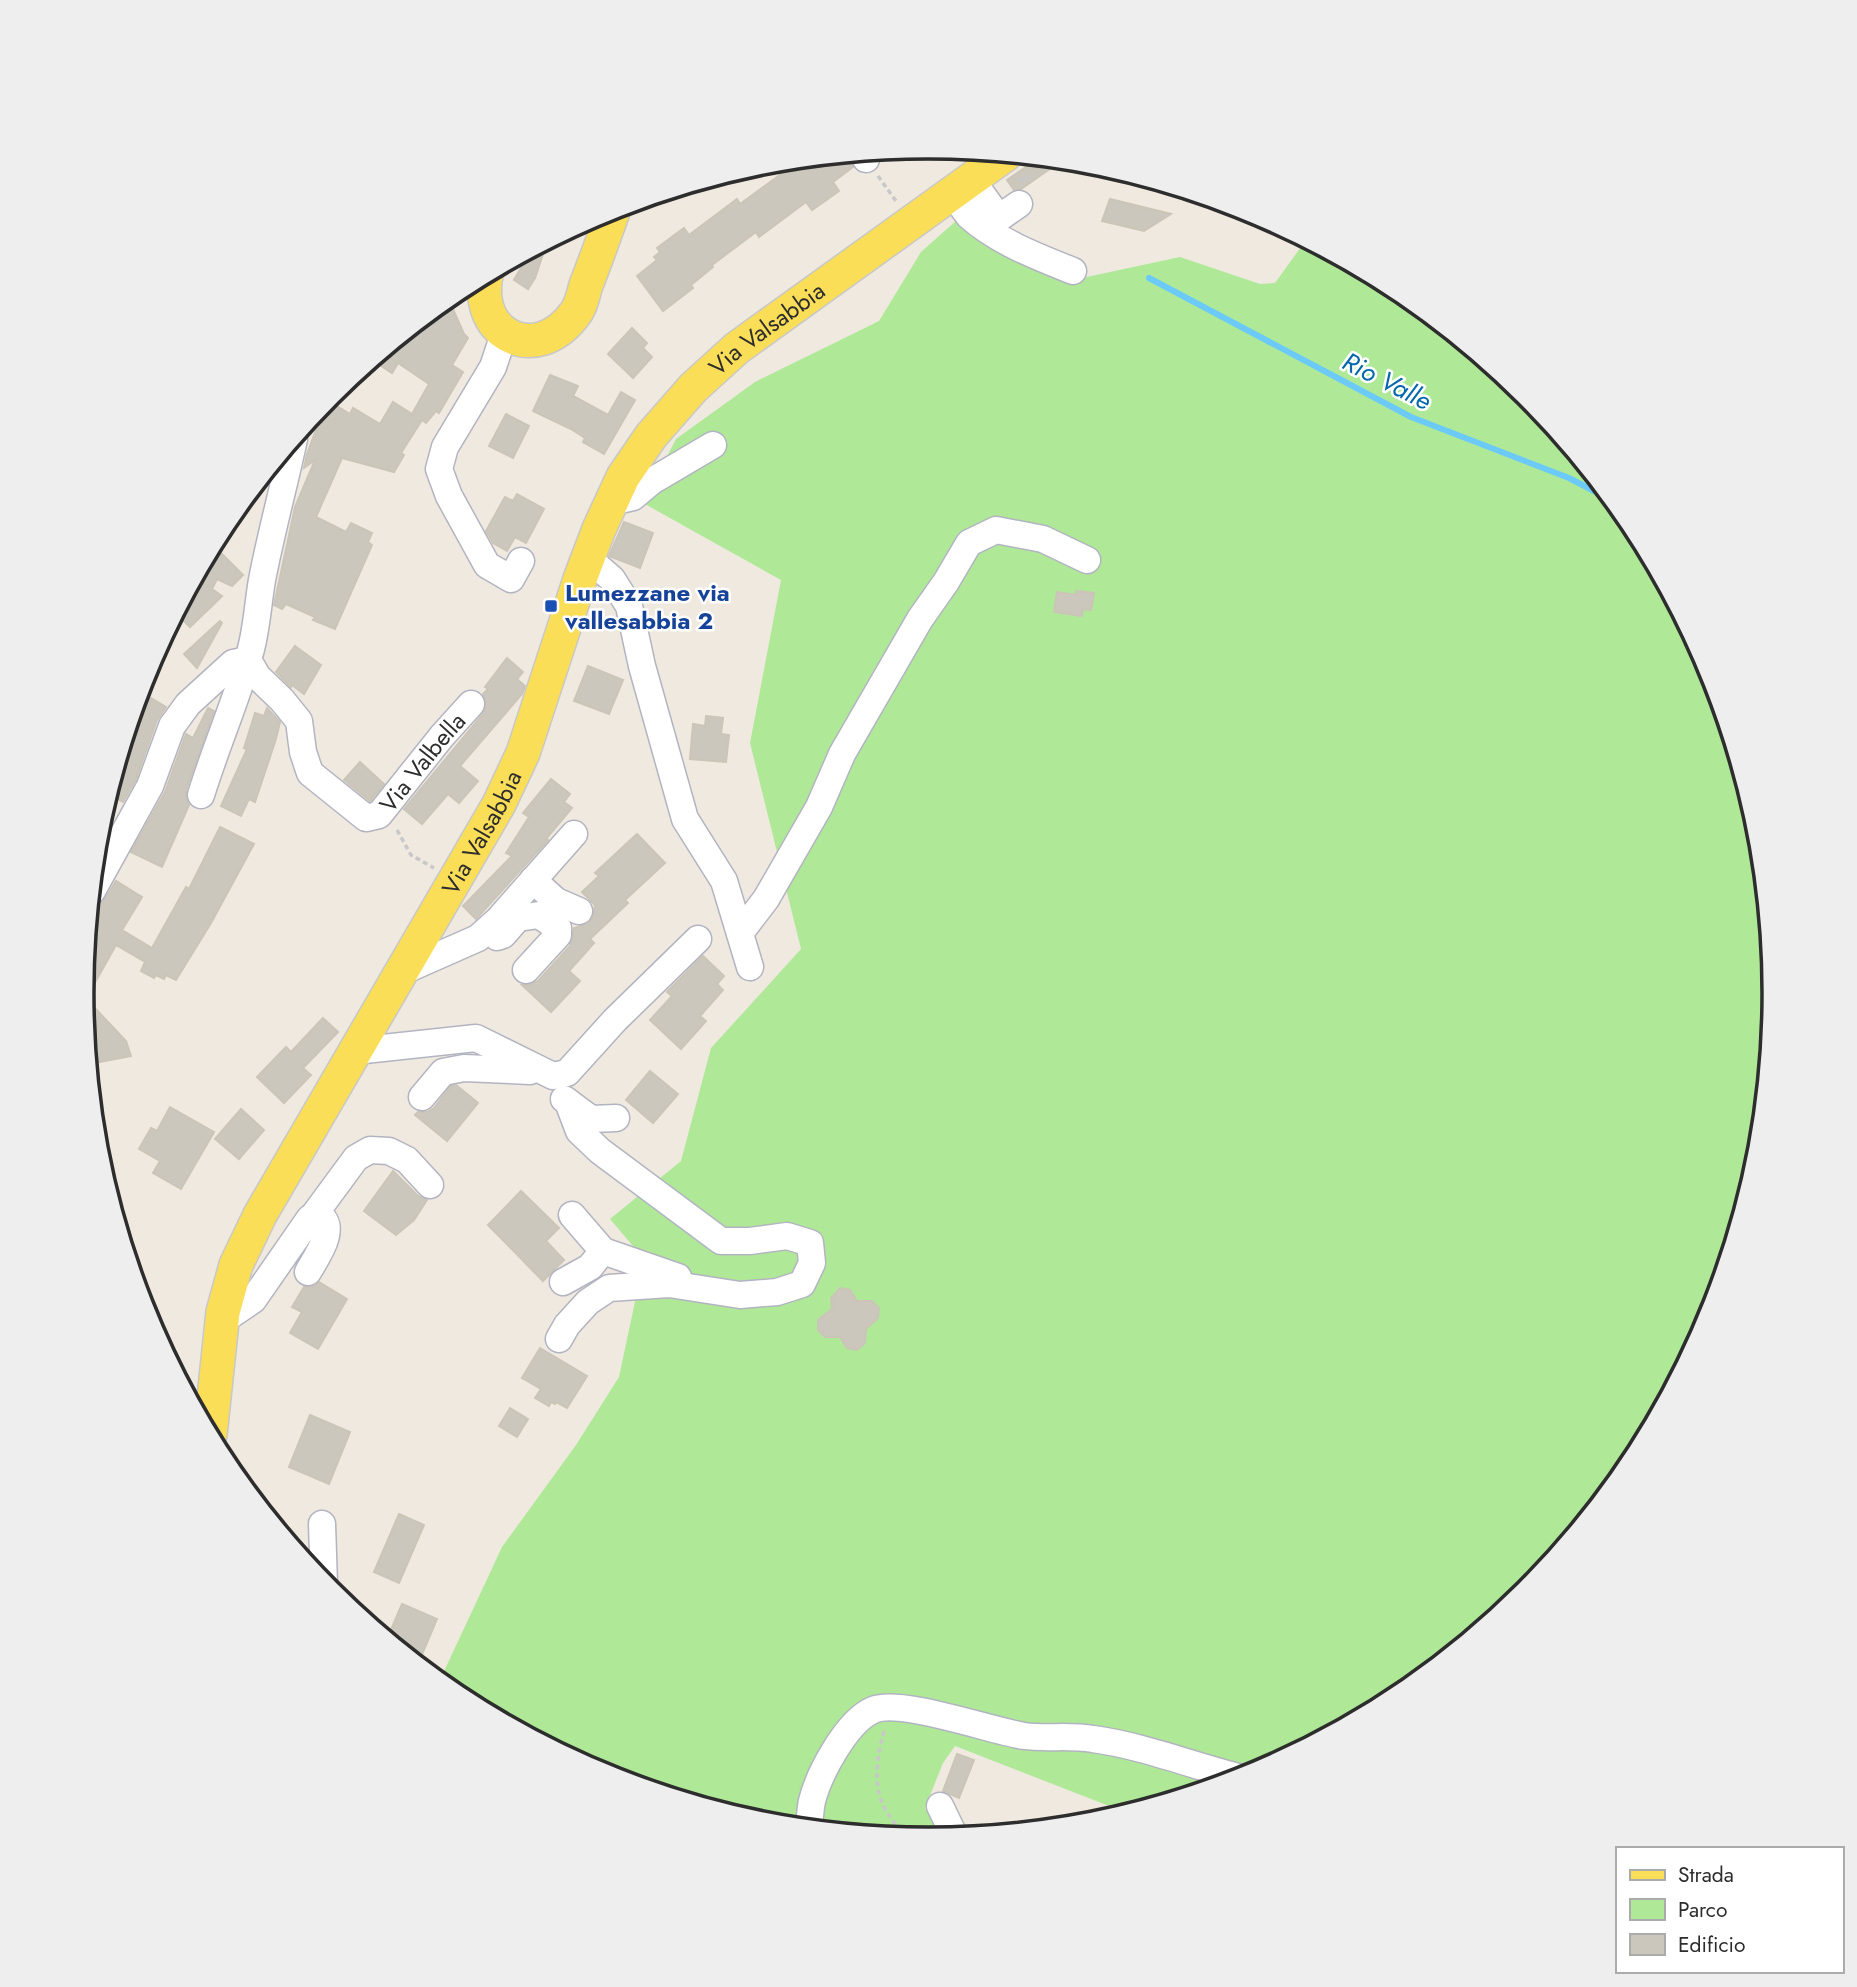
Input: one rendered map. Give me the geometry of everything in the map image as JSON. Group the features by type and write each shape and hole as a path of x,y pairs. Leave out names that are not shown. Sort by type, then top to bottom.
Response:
{"main road":[{"name":"Via Valsabbia","path":"212,1419 222,1321 236,1265 254,1227 499,804 523,753 588,558 622,478 651,436 693,388 737,348 962,186 1016,165"},
{"path":"483,289 490,317 504,334 527,343 559,332 577,313 609,223"}],"street":[{"path":"962,186 999,218 1025,193"},
{"path":"962,186 968,215 993,233 1028,252 1073,271"},
{"path":"504,334 492,367 445,447 439,470 449,496 487,565 511,579 521,561"},
{"path":"611,502 634,498 652,481 713,445"},
{"path":"201,795 248,660 257,622 262,581 290,458"},
{"path":"740,933 766,899 819,807 842,754 920,619 969,543 996,530 1043,539 1087,560"},
{"path":"588,558 612,579 629,606 642,666 685,818 724,881 750,967"},
{"path":"105,868 150,786 172,726 188,704 233,663 248,660"},
{"name":"Via Valbella","path":"248,660 258,677 299,721 303,752 310,773 366,818 379,815 471,704"},
{"path":"682,746 682,772 695,811 697,838"},
{"path":"401,972 478,938 498,920 574,834"},
{"path":"525,889 579,911"},
{"path":"478,938 493,939 503,935 518,918 539,915 553,923 558,928 558,935 526,970"},
{"path":"355,1051 476,1038 524,1065 553,1076 567,1073 615,1020 698,939"},
{"path":"422,1097 443,1072 464,1068 524,1065 568,1102 604,1119"},
{"path":"563,1332 589,1301 609,1288 669,1284 740,1295 777,1292 802,1284 812,1263 810,1243 787,1236 750,1241 721,1241 600,1151 579,1131 568,1102"},
{"path":"222,1321 253,1300 291,1244 356,1158 370,1150 389,1151 407,1160 430,1185"},
{"path":"311,1268 324,1242 327,1227 322,1216 314,1215"},
{"path":"572,1215 603,1251 678,1277 698,1288"},
{"path":"563,1282 590,1267 603,1251"},
{"path":"322,1524 323,1567"},
{"path":"810,1818 812,1802 828,1762 856,1722 874,1709 891,1707 954,1718 1024,1736 1092,1739 1162,1754 1225,1773"},
{"path":"940,1806 950,1827"}],"path":[{"path":"868,162 911,223"},
{"path":"1016,165 1025,193"},
{"path":"388,804 391,818 411,855 442,873"},
{"path":"891,1707 877,1757 877,1796 897,1827"}],"green space":[{"path":"957,220 1068,281 1180,257 1260,284 1275,283 1300,248 1346,271 1392,300 1478,366 1556,444 1622,530 1651,576 1699,674 1734,778 1746,831 1761,939 1762,993 1761,1048 1746,1156 1734,1209 1699,1313 1651,1411 1622,1457 1556,1543 1518,1583 1478,1621 1436,1655 1345,1716 1248,1764 1144,1799 1111,1807 955,1746 943,1763 925,1808 936,1828 928,1828 874,1826 766,1811 660,1783 609,1764 511,1716 444,1672 502,1547 576,1445 619,1377 644,1259 610,1219 681,1161 711,1048 801,949 750,743 781,580 643,503 676,439 755,382 879,321 921,252"}],"building":[{"path":"851,164 853,167 833,182 839,191 812,210 806,202 759,237 756,232 712,265 713,267 691,285 693,288 663,311 637,276 657,260 654,257 660,252 657,248 684,228 689,235 737,199 740,204 782,173"},
{"path":"1027,166 1050,169 1021,189 1014,190 1007,180"},
{"path":"1110,199 1171,214 1144,231 1102,221"},
{"path":"543,255 528,289 514,280 522,266"},
{"path":"453,309 468,338 452,365 463,372 439,413 436,411 426,423 422,420 401,453 404,455 394,472 342,458 316,517 346,532 351,523 372,533 368,542 372,545 335,629 286,604 282,609 274,605 295,507 315,460 304,468 317,427 337,406 350,414 353,408 380,424 393,402 412,414 429,384 398,363 392,373 380,365"},
{"path":"632,328 647,343 643,348 652,357 633,378 608,354"},
{"path":"550,375 578,386 573,396 608,415 621,392 635,400 604,454 583,442 585,438 571,429 533,411"},
{"path":"506,414 529,426 513,458 489,446"},
{"path":"517,494 544,509 526,543 515,537 507,551 493,543 486,531 505,497 513,501"},
{"path":"624,522 653,533 640,568 609,556"},
{"path":"221,553 243,575 232,586 217,579 212,589 222,596 190,627 183,620"},
{"path":"1076,591 1094,593 1091,610 1083,609 1082,616 1054,612 1057,592 1076,595"},
{"path":"220,621 222,623 197,668 184,654"},
{"path":"295,646 321,665 304,694 292,685 291,687 276,672"},
{"path":"507,658 523,672 517,679 525,686 522,694 460,766 478,781 459,803 448,794 422,824 404,809 483,714 486,707 483,694 488,689 485,687"},
{"path":"588,666 623,680 609,714 574,701"},
{"path":"151,698 166,707 157,720 136,779 123,802 118,799 123,778"},
{"path":"208,708 214,711 186,790 189,805 162,867 131,852 165,792 186,734 193,738"},
{"path":"267,708 280,722 276,739 255,802 249,799 241,816 221,806 247,749 244,748 255,713 264,716"},
{"path":"706,716 723,718 721,734 729,735 726,762 690,759 693,724 705,726"},
{"path":"360,762 384,784 370,801 344,780"},
{"path":"551,779 570,794 564,802 572,808 546,839 548,840 476,919 463,906 512,856 506,853 529,817 523,813"},
{"path":"220,827 254,844 176,980 166,975 164,979 156,975 154,978 141,971 145,962 116,945 94,984 100,902 105,899 116,881 142,897 122,930 152,948 186,887 189,889"},
{"path":"637,834 665,863 625,900 628,903 590,939 594,943 569,971 580,981 551,1012 522,985 538,981 570,946 574,928 588,924 593,918 595,905 582,892 599,876 595,873"},
{"path":"703,956 724,976 717,984 723,990 700,1016 706,1021 681,1049 650,1020 672,996 667,992"},
{"path":"95,1008 126,1041 131,1056 98,1062"},
{"path":"323,1018 338,1032 303,1068 311,1075 284,1103 257,1077 286,1047 291,1052"},
{"path":"650,1071 678,1094 653,1123 626,1100"},
{"path":"456,1085 478,1103 447,1141 415,1115 434,1108 451,1086"},
{"path":"170,1107 214,1132 181,1189 153,1173 160,1161 139,1149 151,1128 157,1131"},
{"path":"241,1109 264,1130 239,1159 215,1139"},
{"path":"393,1171 418,1196 427,1200 414,1220 396,1235 364,1211"},
{"path":"521,1191 559,1228 546,1241 564,1260 543,1281 488,1225"},
{"path":"319,1282 347,1299 318,1349 290,1333 302,1312 292,1307 304,1287 315,1286"},
{"path":"840,1288 850,1290 857,1301 872,1301 879,1308 878,1318 866,1329 865,1343 857,1350 847,1348 840,1337 825,1337 818,1330 818,1320 832,1309 831,1298"},
{"path":"540,1348 587,1376 567,1408 556,1402 551,1402 549,1406 535,1398 541,1389 522,1378"},
{"path":"510,1408 528,1419 517,1437 499,1426"},
{"path":"310,1415 350,1432 329,1484 289,1467"},
{"path":"399,1514 424,1525 399,1583 374,1572"},
{"path":"402,1604 437,1619 422,1655 391,1630"},
{"path":"957,1754 974,1760 959,1798 943,1791"}],"waterway":[{"name":"Rio Valle","path":"1149,278 1411,417 1569,478 1593,491"}],"place":[{"name":"Lumezzane via vallesabbia 2","path":"551,606"}]}
